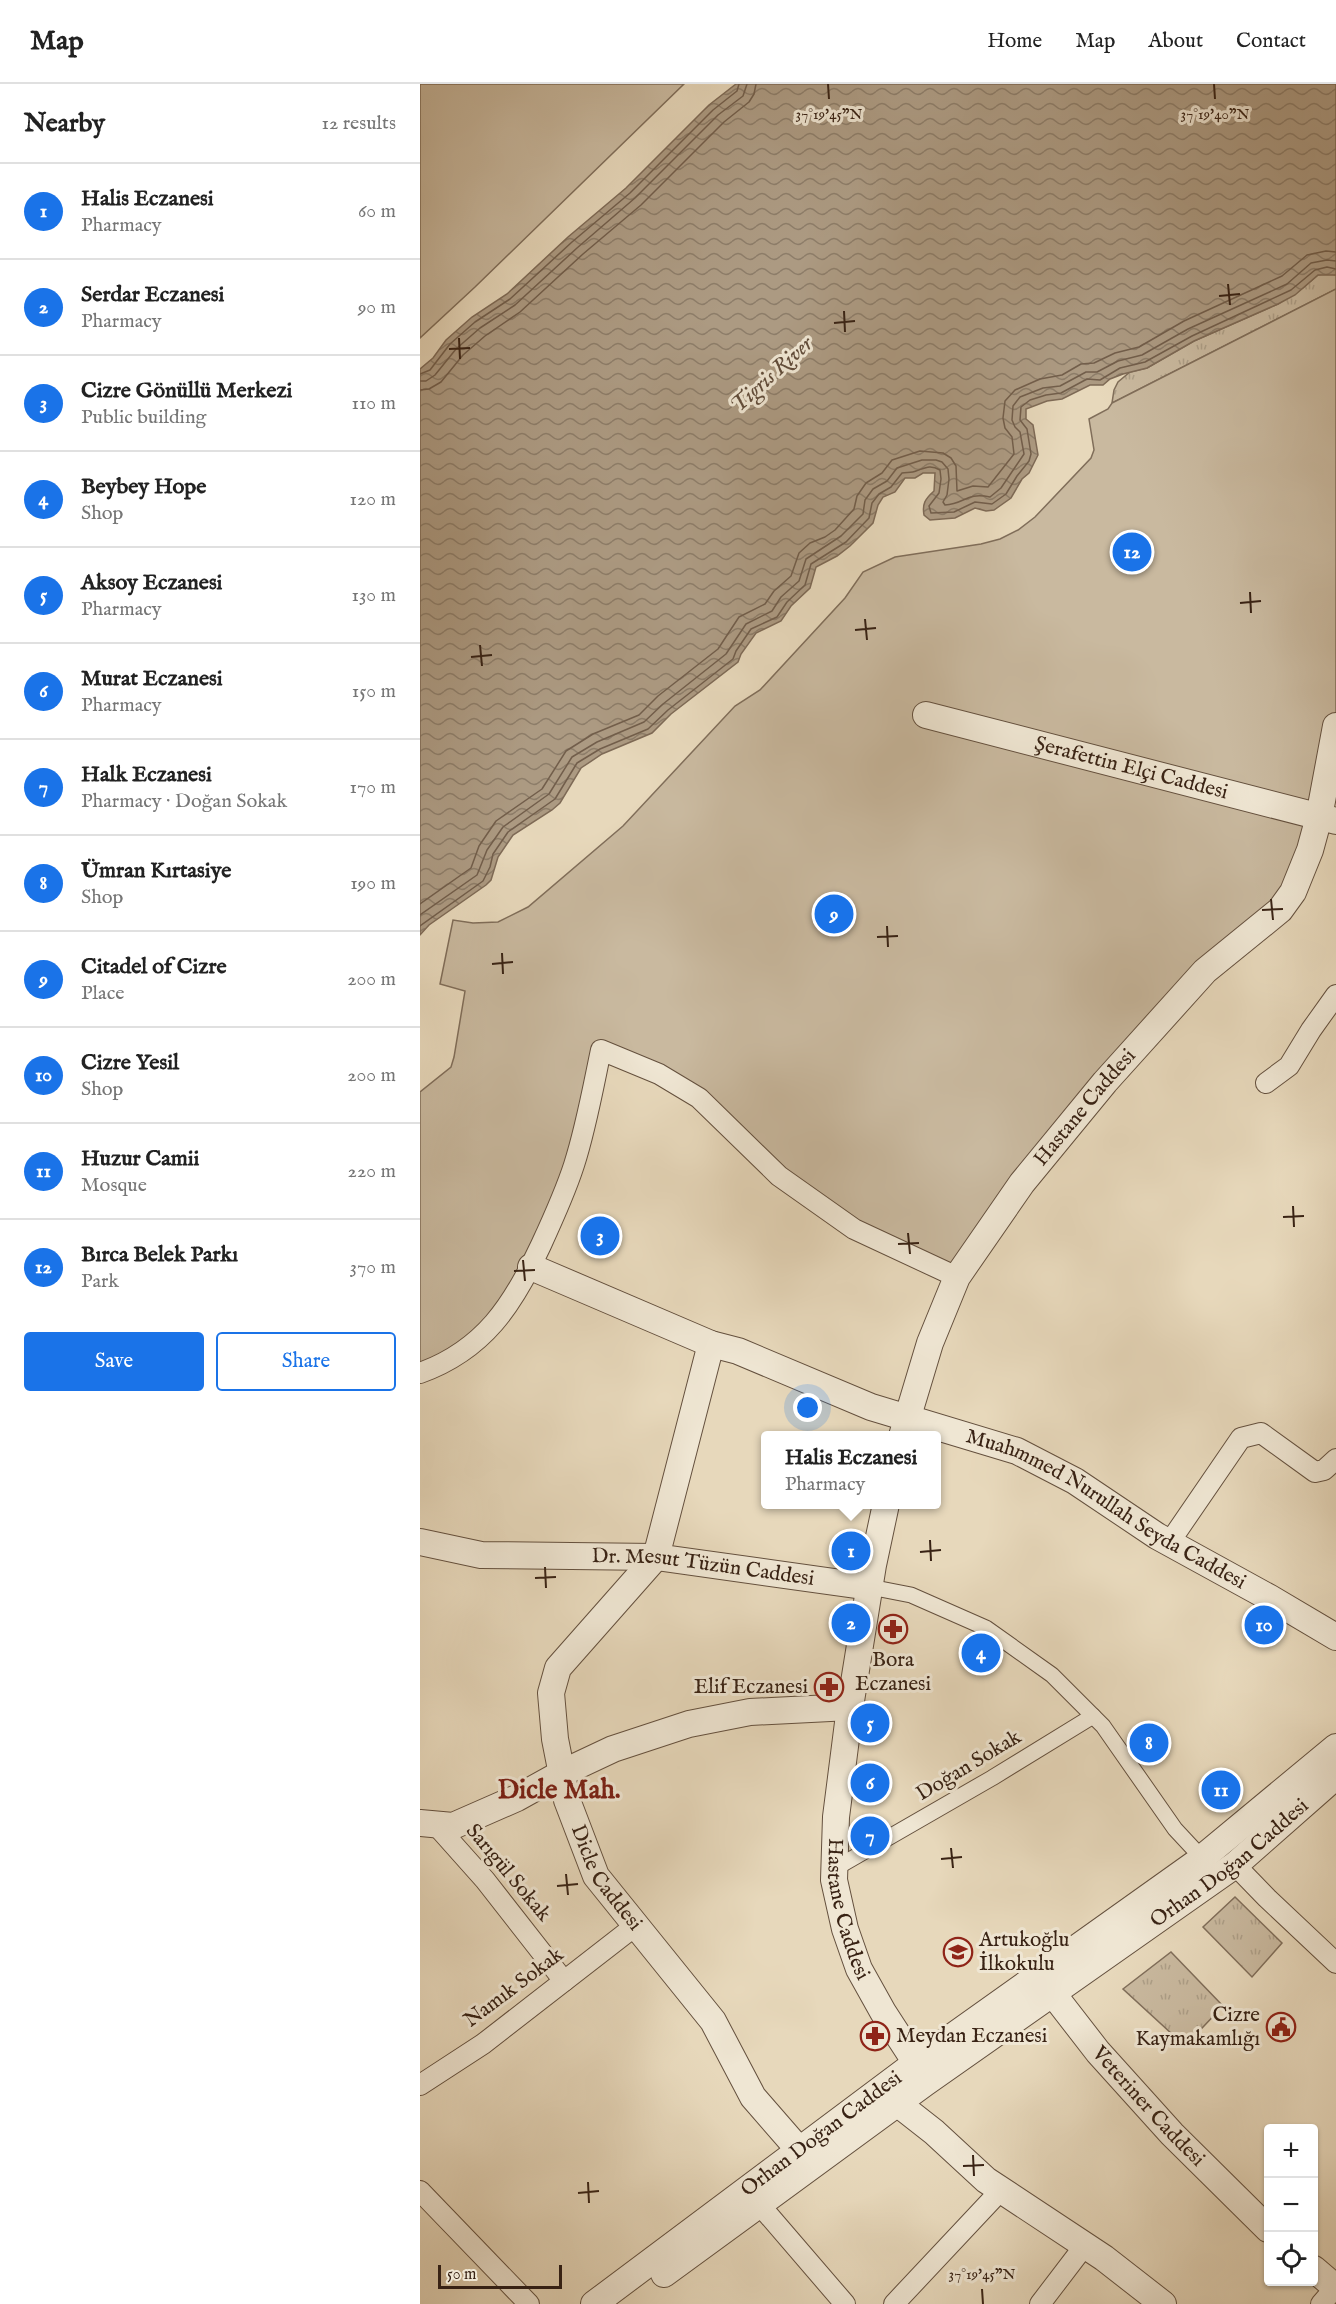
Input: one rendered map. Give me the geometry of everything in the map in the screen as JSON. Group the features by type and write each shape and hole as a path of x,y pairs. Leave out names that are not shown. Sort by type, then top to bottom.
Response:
{"street":[{"name":"Şerafettin Elçi Caddesi","path":"926,715 1328,819"},
{"name":"Hastane Caddesi","path":"905,1426 930,1343 957,1277 1022,1183 1105,1082 1205,971 1280,910 1287,901 1328,819 1336,726"},
{"path":"1266,1083 1289,1066 1336,995"},
{"path":"420,1373 454,1358 489,1330 508,1308 531,1267 561,1202 575,1163 601,1050 659,1074 699,1098 779,1176 854,1229 957,1277"},
{"name":"Muahmmed Nurullah Seyda Caddesi","path":"531,1267 711,1344 738,1352 872,1407 905,1426 927,1431"},
{"name":"Dicle Caddesi","path":"711,1344 656,1557 558,1668 551,1693 555,1739 567,1800 596,1876 713,2021 753,2097 800,2151"},
{"path":"1169,1543 1241,1438 1261,1433 1315,1472 1324,1470 1336,1459"},
{"name":"Muahmmed Nurullah Seyda Caddesi","path":"941,1434 1017,1451 1075,1481 1169,1543 1336,1637"},
{"name":"Hastane Caddesi","path":"885,1509 850,1707 836,1817 834,1880 845,1929 859,1969 921,2073"},
{"name":"Dr. Mesut Tüzün Caddesi","path":"420,1542 482,1555 656,1557 870,1587 910,1595 986,1628 1052,1675 1103,1726 1175,1829 1202,1858"},
{"path":"428,1824 453,1826 517,1798 562,1773 613,1749 689,1724 750,1712 850,1707"},
{"name":"Doğan Sokak","path":"834,1869 992,1778 1093,1716"},
{"name":"Orhan Doğan Caddesi","path":"1046,1984 1336,1747"},
{"name":"Orhan Doğan Caddesi","path":"594,2304 800,2151 921,2073 1046,1984 1235,1865 1336,1776"},
{"name":"Sarıgül Sokak","path":"428,1824 485,1880 564,1981"},
{"path":"1202,1858 1235,1865 1336,1963"},
{"name":"Namık Sokak","path":"420,2085 483,2043 635,1926"},
{"name":"Veteriner Caddesi","path":"1046,1984 1098,2052 1172,2134 1264,2224"},
{"name":"Orhan Doğan Caddesi","path":"623,2304 897,2103 921,2073"},
{"path":"897,2103 934,2132 986,2180 1084,2245 1163,2304"},
{"path":"894,2304 1001,2190"},
{"path":"420,2191 529,2304"},
{"path":"759,2204 844,2304"},
{"path":"1040,2304 1084,2245"},
{"path":"1318,2275 1331,2293"}],"green space":[{"path":"420,84 684,84 420,338"},
{"path":"1328,273 1336,275 1336,289 1112,403 1118,382 1130,372 1147,368 1194,341 1278,304 1318,275"},
{"path":"1336,289 1336,726 1302,873 1205,971 957,1277 854,1229 699,1098 601,1050 587,1116 508,1308 420,1373 420,1092 451,1067 454,1057 465,991 440,984 453,920 473,923 498,922 528,907 623,826 735,706 760,690 845,598 863,572 895,557 981,544 1000,539 1018,530 1035,517 1091,458 1094,450 1089,419 1108,409 1112,403"},
{"path":"1235,1897 1282,1943 1252,1977 1203,1927"},
{"path":"1171,1952 1223,2006 1184,2047 1123,1989"}],"water":[{"name":"Tigris River","path":"736,84 1336,84 1336,275 1318,275 1295,295 1194,341 1147,368 1110,379 1103,385 1090,385 1062,399 1047,401 1026,409 1026,419 1033,425 1038,455 1029,473 1022,479 1011,498 994,510 986,511 975,508 955,518 930,520 924,515 923,508 926,499 934,491 935,473 923,473 915,478 905,478 895,492 883,497 873,523 850,546 816,567 810,588 791,606 781,621 756,633 738,662 671,714 652,733 602,754 581,768 560,803 513,835 498,857 491,880 429,925 420,935 420,369 433,358 446,340 472,317 507,294 568,237 626,188 709,105"}],"place":[{"name":"Bırca Belek Parkı","path":"1132,552"},
{"name":"Citadel of Cizre","path":"834,914"},
{"name":"Cizre Gönüllü Merkezi","path":"600,1236"},
{"name":"Halis Eczanesi","path":"851,1551"},
{"name":"Serdar Eczanesi","path":"851,1623"},
{"name":"Cizre Yesil","path":"1264,1625"},
{"name":"Bora Eczanesi","path":"893,1629"},
{"name":"Beybey Hope","path":"981,1653"},
{"name":"Elif Eczanesi","path":"829,1687"},
{"name":"Aksoy Eczanesi","path":"870,1723"},
{"name":"Ümran Kırtasiye","path":"1149,1743"},
{"name":"Murat Eczanesi","path":"870,1783"},
{"name":"Huzur Camii","path":"1221,1790"},
{"name":"Halk Eczanesi","path":"870,1836"},
{"name":"Artukoğlu İlkokulu","path":"958,1952"},
{"name":"Cizre Kaymakamlığı","path":"1281,2027"},
{"name":"Meydan Eczanesi","path":"875,2036"}],"district":[{"name":"Dicle Mah.","path":"559,1791"}]}
